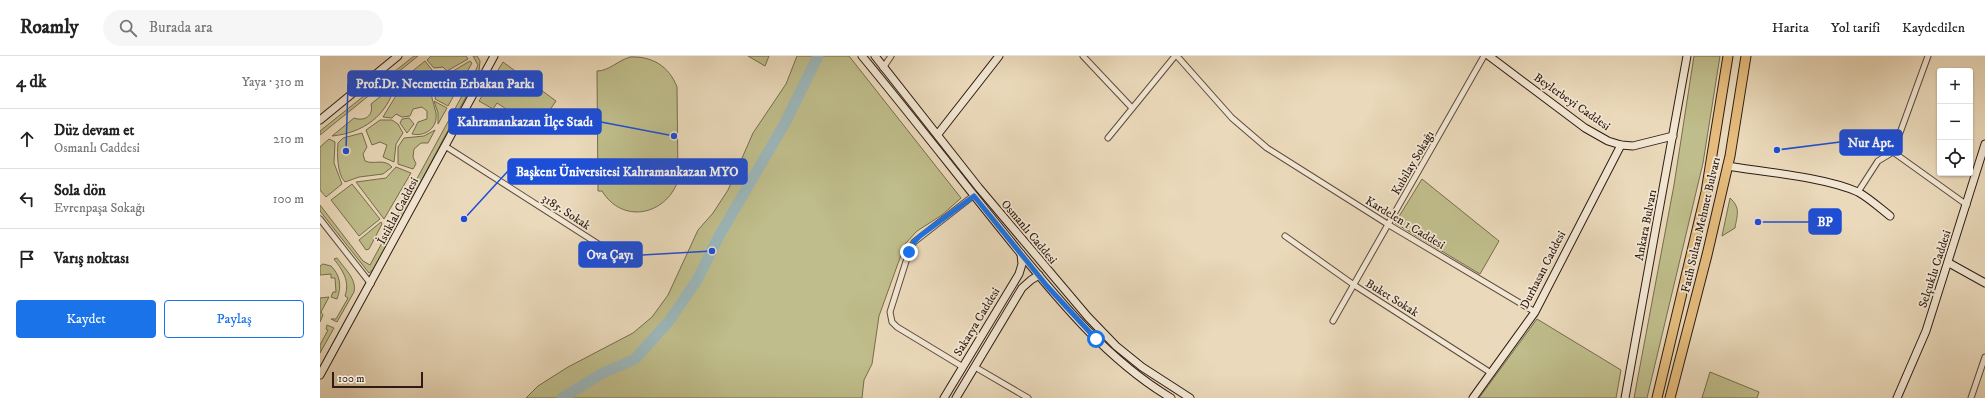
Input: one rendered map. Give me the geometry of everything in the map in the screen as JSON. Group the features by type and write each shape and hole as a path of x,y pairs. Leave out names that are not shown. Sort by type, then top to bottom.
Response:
{"highway":[{"name":"Fatih Sultan Mehmet Bulvarı","path":"1657,398 1706,192 1728,56"},
{"name":"Fatih Sultan Mehmet Bulvarı","path":"1670,398 1707,255 1728,166 1746,56"}],"street":[{"path":"320,120 398,56"},
{"name":"Osmanlı Caddesi","path":"862,56 1039,275 1106,348 1130,370 1171,398"},
{"name":"Osmanlı Caddesi","path":"875,56 883,68 938,134 979,188 1088,318 1116,346 1142,367 1190,398"},
{"path":"883,68 891,56"},
{"path":"938,134 999,56"},
{"path":"1083,56 1132,108"},
{"path":"1108,138 1176,56"},
{"name":"Kardelen 1 Caddesi","path":"1176,56 1232,118 1267,148 1388,225 1535,312"},
{"name":"Kubilay Sokağı","path":"1333,321 1484,56"},
{"name":"Beylerbeyi Caddesi","path":"1489,56 1597,136 1621,145 1645,144 1673,136"},
{"name":"Ankara Bulvarı","path":"1625,398 1687,56"},
{"path":"1858,192 1878,161 1893,152 1928,56"},
{"name":"İstiklal Caddesi","path":"320,375 371,284 490,58"},
{"name":"Selçuklu Caddesi","path":"1897,398 1926,331 1949,263 1985,144"},
{"name":"Durhasan Caddesi","path":"1473,398 1535,312 1621,145"},
{"name":"3185. Sokak","path":"445,146 617,256"},
{"path":"1893,152 1967,205"},
{"path":"1728,166 1812,180 1858,192 1890,216"},
{"path":"963,367 897,327 892,322 890,312 909,252 914,242 974,196"},
{"path":"320,219 371,284"},
{"name":"Buket Sokak","path":"1285,236 1354,285 1491,373"},
{"name":"Sakarya Caddesi","path":"944,398 1019,274 1022,264 1021,254"},
{"path":"1949,263 1985,283"},
{"name":"Sakarya Caddesi","path":"956,398 1022,288 1039,275"},
{"path":"1971,398 1985,357"},
{"path":"975,367 1028,398"}],"shaded area":[{"path":"414,56 418,56 320,135 320,131"},
{"path":"431,56 466,56 468,59 447,71 443,67 434,68 427,60"},
{"path":"473,56 477,56 480,61 479,72 375,268 369,273 320,211 320,205 363,261 370,265 475,72 478,65"},
{"path":"748,56 769,56 765,66"},
{"path":"797,56 849,56 961,198 942,215 917,231 905,244 879,316 872,364 864,380 862,398 526,398 538,386 568,367 633,333 652,317 668,295 698,230 713,213 728,190 753,133 786,84"},
{"path":"1694,56 1720,56 1703,163 1647,398 1634,398 1674,185"},
{"path":"630,57 646,58 659,64 669,73 677,87 678,181 672,193 663,202 654,208 643,212 631,212 620,208 610,201 602,191 598,191 597,71 609,68"},
{"path":"425,61 432,70 431,78 435,83 432,90 432,96 436,118 433,127 430,130 426,133 417,135 412,134 418,122 427,119 427,111 422,107 413,109 410,116 402,117 396,114 392,118 383,117 397,94 400,81"},
{"path":"470,61 472,63 448,106 435,99 437,84 445,82 448,74"},
{"path":"503,62 556,101 537,129 497,103 493,109 479,101"},
{"path":"395,85 386,106 372,121 354,131 332,136 354,118 362,119 368,117 372,108 371,104"},
{"path":"434,101 447,108 438,124 438,113"},
{"path":"409,118 414,124 407,133 400,123 402,119"},
{"path":"380,120 392,120 398,124 403,133 396,144 394,162 383,157 387,145 380,142 372,145 366,130"},
{"path":"435,130 428,143 421,143 414,149 413,157 416,164 413,169 398,164 398,147 404,138 424,136"},
{"path":"362,133 367,147 363,154 365,161 382,162 389,164 392,167 383,174 359,177 345,182 339,169 338,143 343,138"},
{"path":"329,139 335,142 334,163 342,184 326,197 320,190 320,147"},
{"path":"396,167 411,173 384,219 356,182 386,178"},
{"path":"1422,179 1499,241 1480,274 1395,223"},
{"path":"352,184 380,219 359,236 331,200"},
{"path":"1730,198 1737,208 1735,228 1722,236"},
{"path":"381,222 382,224 369,249 366,250 359,240"},
{"path":"337,258 352,278 354,283 354,292 337,322 331,319 336,319 348,298 345,296 347,286 345,276 334,259"},
{"path":"323,264 331,266 338,277 340,285 337,299 331,297 333,292 336,292 335,278 331,278 331,274 320,275 320,266"},
{"path":"329,297 321,312 323,315 320,322 320,298"},
{"path":"1537,319 1621,370 1616,398 1479,398"},
{"path":"327,325 334,328 320,353 320,345 328,330 326,329"},
{"path":"1710,372 1759,392 1757,398 1702,398"}],"waterway":[{"path":"562,398 603,373 635,359 669,321 697,280 719,236 785,123 818,56"}],"place":[{"name":"Kahramankazan İlçe Stadı","path":"674,136"},
{"name":"Nur Apt.","path":"1777,150"},
{"name":"Prof.Dr. Necmettin Erbakan Parkı","path":"346,151"},
{"name":"Başkent Üniversitesi Kahramankazan MYO","path":"464,219"},
{"name":"BP","path":"1758,222"},
{"name":"Ova Çayı","path":"712,251"}],"route":[{"path":"909,252 911,246 920,236 974,196 1047,286 1096,339"}]}
